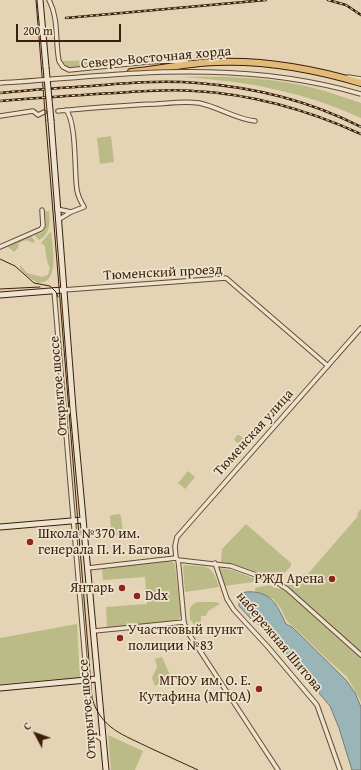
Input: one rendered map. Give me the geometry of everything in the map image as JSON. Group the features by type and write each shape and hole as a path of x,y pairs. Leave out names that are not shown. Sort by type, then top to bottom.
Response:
{"main road":[{"name":"Открытое шоссе","path":"40,0 51,121 63,290 106,770"},
{"name":"Северо-Восточная хорда","path":"0,83 111,75 199,63 225,62 261,63 315,71 361,83"},
{"path":"0,295 63,290"},
{"path":"0,527 83,520"},
{"path":"0,688 97,679"}],"street":[{"path":"49,0 53,8 55,18 59,61 63,67 69,70 168,61 199,63"},
{"name":"Северо-Восточная хорда","path":"0,83 141,74 234,72 283,78 361,94"},
{"path":"333,75 361,79"},
{"path":"58,111 104,106 199,103 227,112 243,120 255,122"},
{"path":"58,220 71,212 84,207 77,191 73,133 69,113 66,110"},
{"path":"0,116 33,111 38,117 44,112"},
{"path":"57,209 71,212"},
{"path":"0,247 41,229 43,226 42,210"},
{"name":"Тюменский проезд","path":"63,290 226,278 328,366"},
{"path":"54,290 91,731 103,741"},
{"name":"Тюменская улица","path":"184,622 175,546 177,537 361,328"},
{"path":"88,568 177,559 231,566 278,584 287,589 361,655"},
{"name":"набережная Шитова","path":"215,563 227,599 232,608 268,647 317,705 340,770"},
{"path":"94,631 184,622 187,631 278,770"}],"green space":[{"path":"153,54 167,54 167,57 72,67 67,66 62,61 127,60"},
{"path":"181,77 265,79 298,84 332,93 361,103 361,118 295,94 228,81"},
{"path":"111,136 114,162 100,164 97,138"},
{"path":"45,211 49,211 49,227 46,234 39,240 34,235 43,232 46,226"},
{"path":"51,231 54,263 52,271 50,277 45,281 38,283 28,277 20,268 20,265 27,273 42,277 48,275 50,268 45,246 41,243"},
{"path":"31,236 35,241 34,243 26,240 19,243 18,248 14,252 7,246"},
{"path":"237,435 248,442 244,448 234,440"},
{"path":"188,471 195,477 185,489 178,483"},
{"path":"361,509 361,702 347,677 287,621 281,609 273,599 255,591 255,588 268,585 279,589 289,578 296,584 304,574 307,575 358,516 357,514"},
{"path":"119,514 121,516 123,532 121,535 113,535 111,534 110,516"},
{"path":"246,524 291,563 291,566 278,580 276,581 232,564 221,562 222,549"},
{"path":"168,561 173,562 175,565 181,615 180,618 176,621 107,628 106,607 147,604 145,577 103,580 102,569 109,569 112,566"},
{"path":"184,565 208,568 214,574 219,587 185,592"},
{"path":"219,568 232,570 261,581 224,586"},
{"path":"197,602 217,602 220,604 208,611 206,616 201,616 201,622 198,627 190,620 190,608"},
{"path":"77,624 80,677 0,684 0,638"},
{"path":"162,657 171,677 155,686 152,678 157,667 155,659"},
{"path":"108,735 143,751 135,770 111,770"}],"water":[{"path":"246,592 262,593 272,600 286,624 292,627 346,680 355,693 361,707 361,770 352,770 339,728 330,706 266,631 253,621 239,606 239,595"}],"tunnel":[{"path":"44,112 58,111"}],"tram line":[{"path":"36,0 92,698 101,717 115,730 198,770"},
{"path":"0,259 15,266 34,283 50,286 56,292 58,297"},
{"path":"0,289 40,287"}],"railway":[{"path":"66,18 266,0"},
{"path":"328,0 346,5 361,15"},
{"path":"0,93 144,82 184,82 218,85 260,92 302,103 361,127"},
{"path":"0,101 155,90 184,90 237,96 279,105 341,125 361,134"}],"place":[{"name":"Школа №370 им. генерала П. И. Батова","path":"30,542"},
{"name":"РЖД Арена","path":"332,579"},
{"name":"Янтарь","path":"122,588"},
{"name":"Ddx","path":"137,596"},
{"name":"Участковый пункт полиции №83","path":"120,638"},
{"name":"МГЮУ им. О. Е. Кутафина (МГЮА)","path":"259,689"}]}
